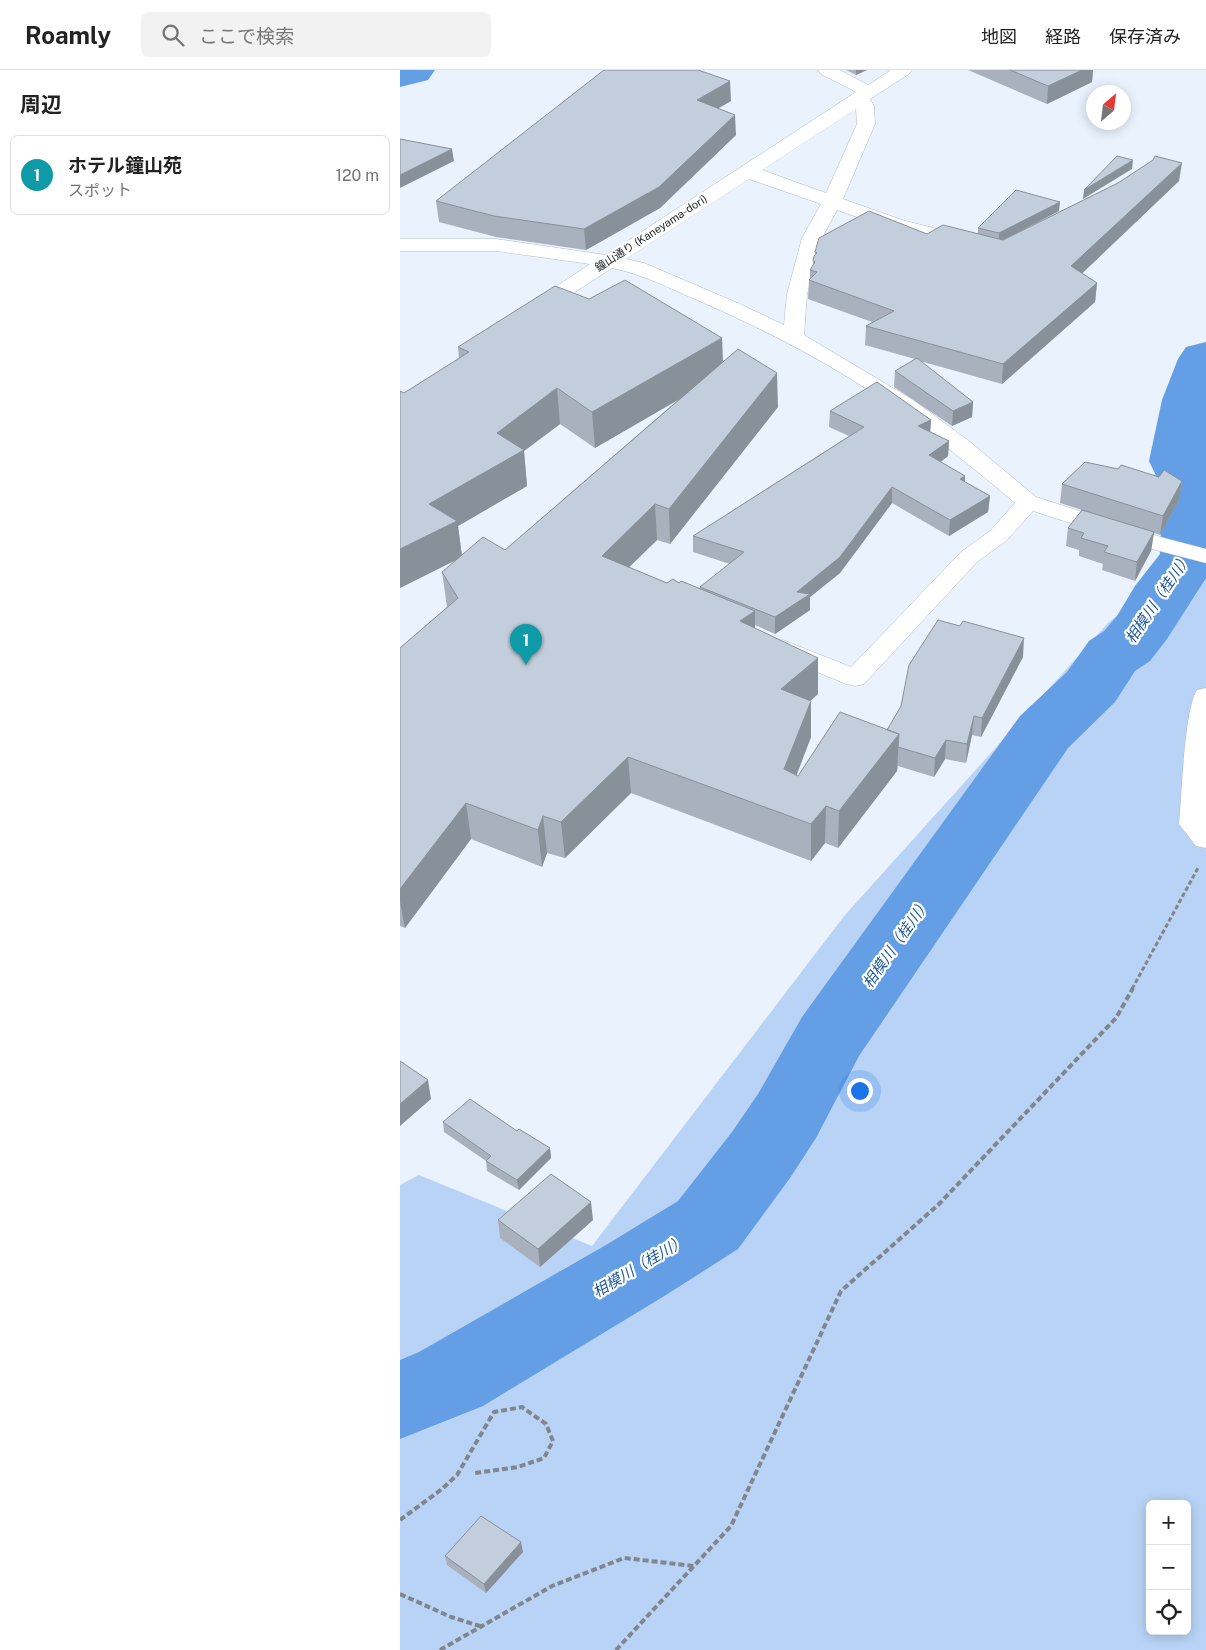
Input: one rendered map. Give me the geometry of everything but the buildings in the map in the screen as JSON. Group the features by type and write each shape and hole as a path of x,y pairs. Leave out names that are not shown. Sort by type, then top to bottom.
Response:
{"street":[{"path":"794,338 794,317 800,280 812,238 831,203 866,124 865,94 827,70"},
{"name":"鐘山通り (Kaneyama-dori)","path":"520,319 903,70"},
{"path":"746,171 831,203 895,224 982,246"},
{"path":"400,245 496,245 637,267 733,308 794,338 905,405 961,446 1028,502 1206,556"},
{"path":"763,640 855,678 969,556 998,536 1028,502"},
{"path":"1206,696 1201,722 1193,824 1206,839"}],"path":[{"path":"616,1650 731,1526 841,1291 938,1205 1116,1018 1200,865"},
{"path":"400,1520 450,1482 463,1466 483,1426 494,1412 522,1407 546,1424 554,1441 544,1458 518,1467 475,1473"},
{"path":"440,1650 552,1586 624,1558 694,1566"},
{"path":"400,1594 451,1617 483,1627"}],"shaded area":[{"path":"1206,542 1206,1650 400,1650 400,1185 419,1175 592,1246 845,915 1108,623"}],"waterway":[{"path":"400,73 412,70"},
{"name":"相模川（桂川）","path":"400,1400 451,1379 636,1270 708,1225 761,1155 787,1116 830,1038 1044,732 1091,687 1112,656 1127,646 1144,625 1158,600 1191,555 1192,526 1199,503 1179,461 1191,400 1206,359"}],"place":[{"name":"ホテル鐘山苑","path":"526,665"}]}
